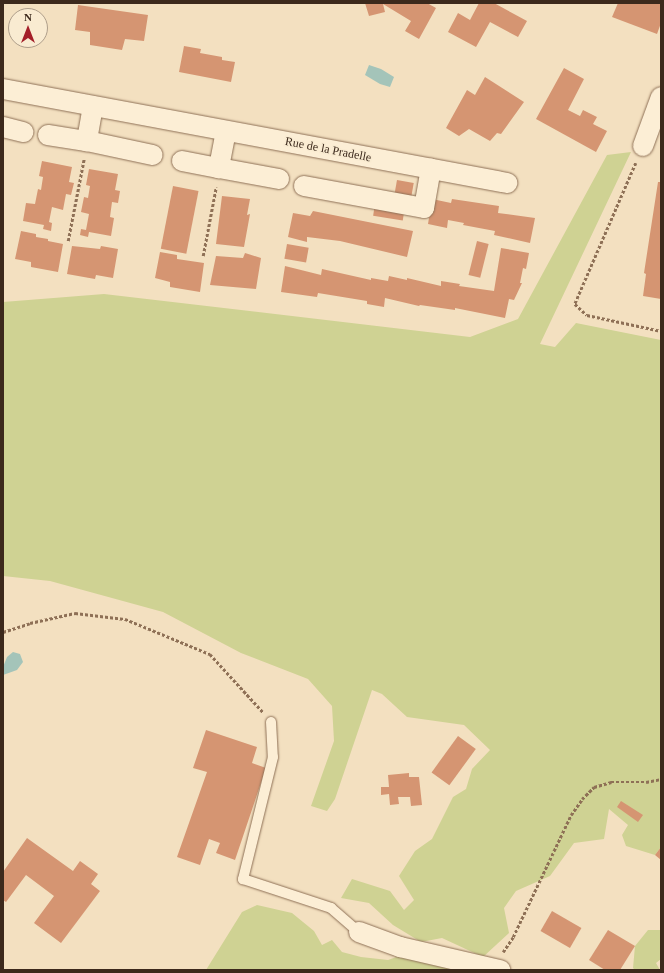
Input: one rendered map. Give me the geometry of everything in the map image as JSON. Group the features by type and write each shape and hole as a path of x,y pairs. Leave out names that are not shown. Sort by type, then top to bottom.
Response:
{"street":[{"name":"Rue de la Pradelle","path":"3,90 507,183"},
{"path":"643,146 656,126 661,97"},
{"path":"87,142 93,106"},
{"path":"3,127 23,132"},
{"path":"219,168 226,131"},
{"path":"48,135 153,155"},
{"path":"182,161 279,179"},
{"path":"304,186 424,208 431,169"},
{"path":"359,932 400,947 496,969"}],"lane":[{"path":"271,722 273,756 243,879 331,908 359,932"}],"path":[{"path":"68,241 87,142"},
{"path":"643,146 575,304 587,315 661,331"},
{"path":"203,256 219,168"},
{"path":"3,632 76,613 125,619 210,654 245,691 271,722"},
{"path":"496,969 513,937 571,815 582,799 594,787 611,782 646,782 661,779"}],"green space":[{"path":"631,152 540,344 555,347 576,323 661,340 661,847 655,855 626,846 622,835 628,825 609,809 604,839 574,843 550,876 516,891 504,908 509,933 483,957 442,938 421,942 393,925 369,903 341,898 352,879 390,891 404,910 414,900 399,876 415,851 432,839 453,797 466,789 472,769 490,750 464,725 407,717 382,694 372,690 335,799 327,811 311,806 334,741 332,706 308,679 241,653 163,612 50,581 3,576 3,302 104,294 470,337 518,319 607,155"},
{"path":"257,905 292,913 314,931 322,945 332,940 342,952 361,957 388,960 402,955 459,970 206,970 242,912"},
{"path":"648,930 661,930 661,959 656,963 660,970 635,970 633,968 635,946"}],"water":[{"path":"369,65 381,69 394,77 390,87 380,84 365,75"},
{"path":"13,652 20,654 23,662 17,670 3,675 3,667 7,657"}],"building":[{"path":"365,3 427,3 436,8 419,39 405,31 411,21 383,4 385,12 369,16"},
{"path":"479,3 494,3 527,21 518,37 490,22 476,47 448,32 458,13 470,20"},
{"path":"618,3 661,3 661,23 657,34 612,17"},
{"path":"78,5 148,15 144,41 125,39 122,50 90,45 90,32 75,30"},
{"path":"184,46 201,49 200,53 222,57 222,60 235,62 231,82 179,72"},
{"path":"564,68 584,79 568,110 580,116 583,110 597,117 593,124 607,131 596,152 536,119"},
{"path":"485,77 524,102 501,134 497,133 490,141 469,129 459,136 446,128 467,90 475,95"},
{"path":"42,161 72,167 69,182 74,183 71,195 66,194 63,210 52,207 49,222 52,223 51,231 43,229 44,225 23,221 26,203 35,204 38,189 41,190 43,177 39,176"},
{"path":"89,169 118,174 115,190 120,191 118,203 112,202 110,217 114,218 111,236 89,232 88,237 80,235 81,229 86,230 89,214 81,212 84,197 88,198 90,186 86,185"},
{"path":"397,180 414,183 411,197 395,194"},
{"path":"658,182 661,182 661,299 643,296 646,274 644,273"},
{"path":"173,186 199,191 186,254 161,249"},
{"path":"222,196 250,199 247,215 250,214 244,247 216,244"},
{"path":"432,199 451,203 452,199 499,206 498,213 535,218 530,243 494,235 495,231 463,225 464,223 448,220 447,228 428,224"},
{"path":"375,204 405,209 403,221 373,216"},
{"path":"313,211 413,231 407,257 340,241 307,237 307,242 288,237 293,213 310,216"},
{"path":"21,231 36,234 36,237 48,239 48,241 63,244 58,272 31,267 31,262 15,259"},
{"path":"477,241 489,244 480,278 469,275"},
{"path":"287,244 309,248 306,263 284,259"},
{"path":"72,246 100,249 101,246 118,249 113,278 96,275 95,279 67,274"},
{"path":"501,248 529,253 526,269 523,268 520,283 522,283 514,300 509,299 505,318 455,308 455,310 419,306 385,298 384,307 367,304 367,301 318,293 317,297 281,292 285,266 321,275 322,269 371,280 371,278 388,281 389,276 407,280 407,278 441,286 441,281 460,284 459,286 494,291"},
{"path":"160,252 177,255 177,259 204,263 200,292 170,287 170,282 155,278"},
{"path":"245,253 261,258 256,289 210,285 216,256 243,258"},
{"path":"206,730 257,747 252,763 266,768 235,860 216,853 220,843 209,839 200,865 177,857 207,772 193,768"},
{"path":"458,736 476,749 449,785 432,772"},
{"path":"409,773 409,777 419,777 422,805 411,806 410,797 398,797 399,804 390,805 389,794 381,795 381,787 389,787 388,775"},
{"path":"621,801 643,815 638,822 617,807"},
{"path":"27,838 73,871 80,861 98,874 91,884 100,891 61,943 34,923 54,896 26,875 6,902 3,900 3,872"},
{"path":"661,847 661,860 655,855"},
{"path":"552,911 581,928 570,948 540,931"},
{"path":"608,930 635,946 620,970 605,970 589,960"}]}
